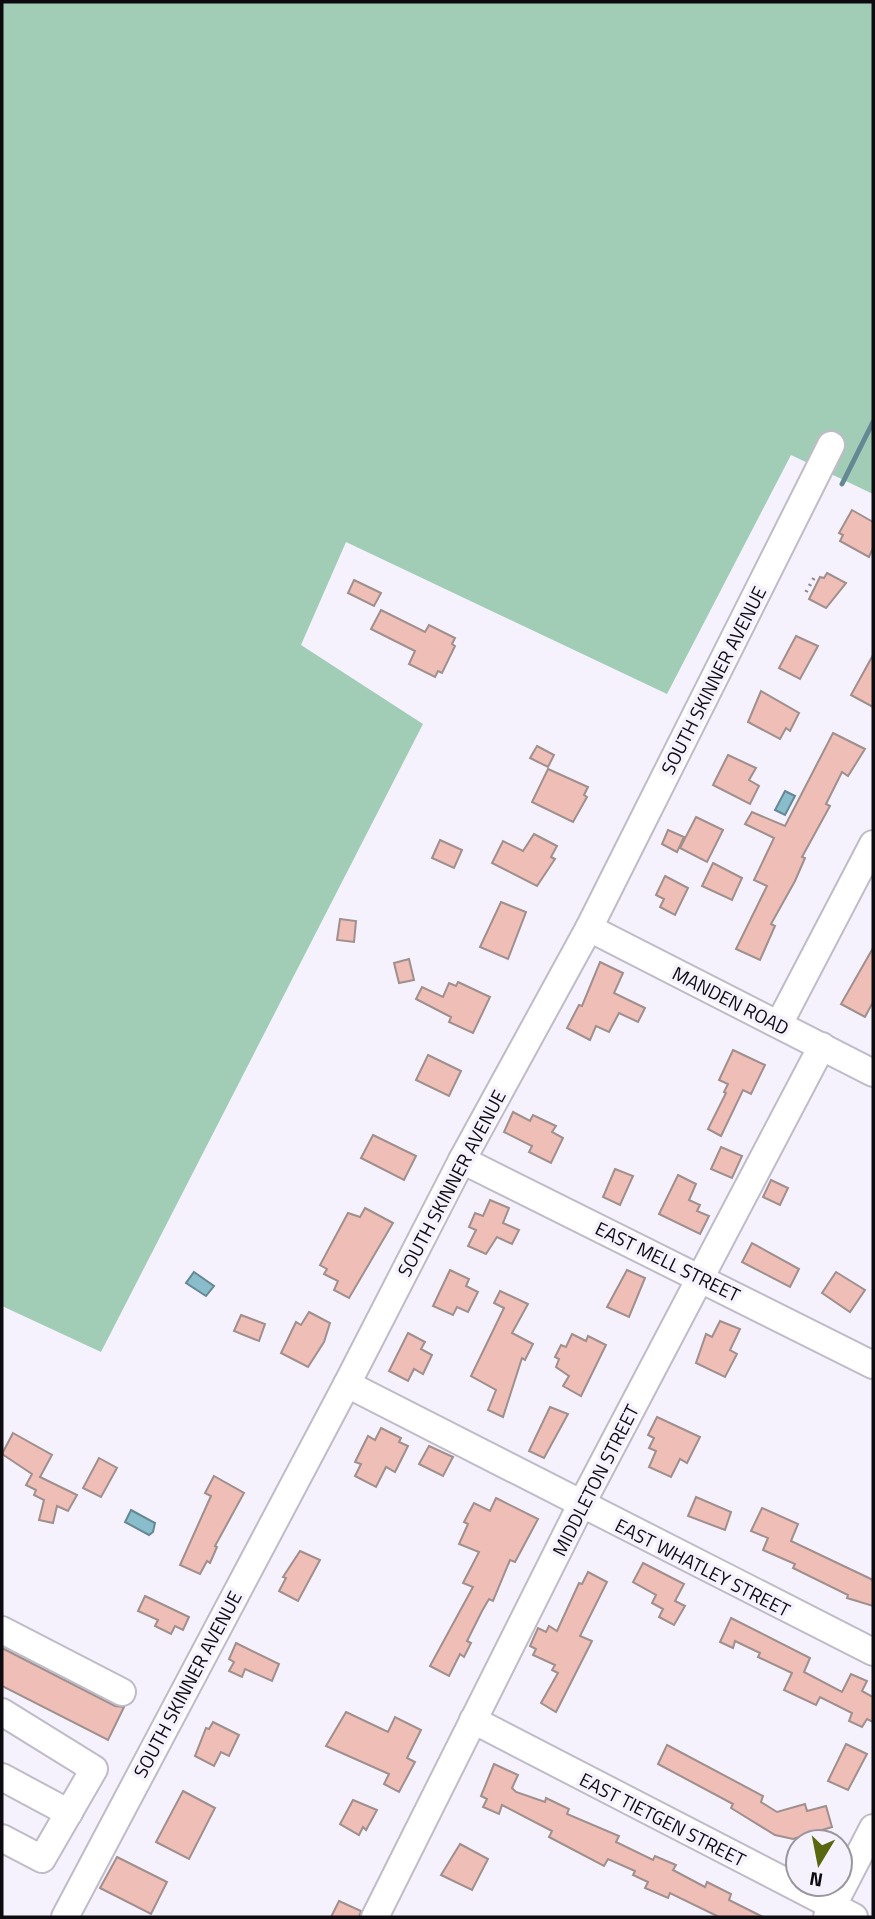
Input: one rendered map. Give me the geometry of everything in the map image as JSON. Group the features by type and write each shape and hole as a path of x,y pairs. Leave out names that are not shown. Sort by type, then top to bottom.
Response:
{"street":[{"name":"SOUTH SKINNER AVENUE","path":"69,1916 461,1160 589,928 831,445"},
{"path":"779,1024 873,844"},
{"name":"MANDEN ROAD","path":"589,928 873,1073"},
{"name":"MIDDLETON STREET","path":"375,1917 581,1505 822,1046"},
{"name":"EAST MELL STREET","path":"461,1160 699,1276 873,1365"},
{"name":"EAST WHATLEY STREET","path":"347,1384 873,1653"},
{"path":"2,1630 122,1692"},
{"path":"2,1712 94,1769 42,1859 2,1838"},
{"name":"EAST TIETGEN STREET","path":"474,1720 838,1914"},
{"path":"2,1777 69,1813"},
{"path":"838,1914 873,1828"}],"path":[{"path":"806,592 814,579 818,580"}],"green space":[{"path":"2,2 873,2 873,494 791,455 667,694 346,542 301,645 423,724 101,1352 2,1306"}],"water":[{"path":"785,791 795,796 785,815 775,810"},
{"path":"194,1272 214,1286 206,1296 186,1283"},
{"path":"131,1510 155,1523 153,1532 149,1535 125,1522"}],"building":[{"path":"852,510 873,522 873,548 869,557 840,541 843,535 839,533"},
{"path":"827,573 846,583 826,608 809,599 820,577 824,578"},
{"path":"354,580 381,593 374,606 348,593"},
{"path":"381,610 425,632 429,625 455,638 452,644 455,646 442,673 438,671 435,677 409,664 415,651 371,629"},
{"path":"796,636 818,646 800,679 779,668"},
{"path":"873,655 873,707 851,695"},
{"path":"761,691 799,713 790,731 786,728 780,739 748,722"},
{"path":"833,733 865,749 848,776 842,772 826,804 830,806 802,857 805,858 795,881 771,924 775,926 760,960 736,949 767,886 754,880 774,838 745,824 752,812 785,826"},
{"path":"537,746 554,755 548,767 530,758"},
{"path":"728,755 756,768 749,780 759,786 750,804 713,785"},
{"path":"548,769 588,787 584,795 587,797 573,822 532,802"},
{"path":"696,817 723,830 707,862 680,848"},
{"path":"668,830 684,837 677,852 662,844"},
{"path":"534,834 557,846 551,857 555,859 537,886 492,863 503,841 523,851"},
{"path":"440,840 462,850 454,868 432,858"},
{"path":"713,863 742,878 732,900 702,886"},
{"path":"665,876 688,888 675,915 660,907 664,899 656,895"},
{"path":"501,902 526,912 508,959 480,947"},
{"path":"340,919 356,921 354,942 337,940"},
{"path":"873,948 873,1002 865,1017 841,1004"},
{"path":"409,959 414,980 399,983 394,963"},
{"path":"600,962 623,973 614,993 645,1008 638,1022 619,1013 609,1032 596,1026 590,1040 567,1028 579,1005 582,1006"},
{"path":"458,982 490,997 473,1033 449,1022 451,1017 416,999 422,987 443,997 449,983 456,986"},
{"path":"733,1050 765,1065 751,1094 743,1090 721,1136 708,1129 726,1093 724,1092 728,1084 719,1080"},
{"path":"428,1055 461,1071 449,1096 416,1080"},
{"path":"513,1112 530,1121 533,1115 556,1126 552,1132 563,1138 551,1163 529,1152 532,1146 504,1132"},
{"path":"373,1135 416,1156 404,1180 361,1158"},
{"path":"721,1147 742,1156 732,1178 711,1169"},
{"path":"615,1169 633,1176 620,1205 603,1197"},
{"path":"678,1175 696,1184 689,1200 700,1205 697,1211 709,1216 700,1234 659,1214"},
{"path":"771,1180 788,1188 780,1205 763,1197"},
{"path":"490,1200 509,1208 503,1223 519,1230 512,1244 497,1237 486,1254 468,1246 476,1230 469,1227 475,1213 483,1216"},
{"path":"365,1208 393,1223 349,1298 334,1290 338,1281 324,1274 327,1269 320,1265 348,1213 360,1217"},
{"path":"752,1243 799,1269 790,1287 742,1262"},
{"path":"450,1270 469,1279 466,1286 478,1292 468,1312 457,1307 453,1315 433,1306"},
{"path":"627,1270 645,1278 629,1317 607,1307"},
{"path":"836,1272 865,1290 850,1312 822,1293"},
{"path":"500,1291 528,1304 512,1333 533,1344 525,1360 522,1358 503,1417 488,1410 496,1390 471,1376 504,1308 494,1303"},
{"path":"309,1312 330,1323 324,1342 308,1367 281,1353 296,1322 301,1325"},
{"path":"241,1315 265,1324 259,1341 234,1331"},
{"path":"720,1321 740,1329 730,1350 737,1354 725,1377 696,1363 706,1334 712,1337"},
{"path":"408,1333 425,1342 421,1349 432,1355 423,1374 414,1369 408,1381 389,1371"},
{"path":"572,1334 586,1341 588,1336 606,1345 581,1396 563,1386 569,1376 556,1367 559,1359 555,1357 561,1345 566,1347"},
{"path":"550,1407 568,1414 544,1458 529,1451"},
{"path":"657,1417 700,1437 687,1463 680,1459 671,1477 649,1467 656,1451 649,1448 654,1438 648,1435"},
{"path":"381,1428 401,1438 399,1442 408,1446 395,1472 386,1467 376,1487 355,1476 361,1464 355,1462 368,1436 375,1440"},
{"path":"13,1433 52,1455 40,1477 77,1495 68,1511 57,1506 53,1523 39,1520 44,1500 34,1495 36,1490 26,1485 32,1474 2,1454"},
{"path":"429,1446 453,1457 443,1476 419,1464"},
{"path":"99,1458 117,1468 101,1497 83,1488"},
{"path":"214,1476 244,1493 215,1546 217,1547 210,1563 207,1561 200,1574 180,1565 211,1496 205,1493"},
{"path":"696,1497 731,1512 725,1530 688,1516"},
{"path":"496,1498 538,1519 515,1562 510,1560 493,1601 489,1599 467,1641 471,1643 464,1657 460,1654 449,1676 430,1666 473,1587 463,1583 479,1552 459,1544 468,1524 464,1522 474,1503 490,1511"},
{"path":"762,1508 798,1524 791,1541 873,1580 873,1606 847,1598 848,1595 793,1568 795,1564 763,1550 768,1538 751,1531"},
{"path":"300,1551 320,1560 298,1601 279,1591 286,1578 283,1577"},
{"path":"643,1563 684,1584 675,1601 685,1606 674,1625 659,1617 663,1609 652,1603 656,1595 633,1582"},
{"path":"588,1572 607,1582 580,1636 592,1641 556,1712 541,1703 558,1673 552,1670 555,1665 533,1655 536,1649 530,1646 538,1628 546,1632 549,1626 557,1631 579,1583 582,1584"},
{"path":"145,1596 189,1617 183,1630 175,1626 171,1634 155,1626 158,1620 138,1611"},
{"path":"731,1618 810,1658 804,1672 842,1692 851,1674 867,1681 862,1691 873,1697 873,1722 867,1719 862,1727 849,1721 852,1713 820,1697 816,1705 784,1690 792,1673 758,1657 760,1653 735,1641 733,1648 720,1642"},
{"path":"236,1643 279,1664 272,1681 245,1669 242,1677 229,1671 234,1662 229,1659"},
{"path":"2,1648 115,1706 124,1707 108,1740 2,1686"},
{"path":"346,1712 388,1732 395,1717 421,1730 407,1758 415,1762 399,1792 384,1784 389,1774 326,1746"},
{"path":"213,1722 239,1735 229,1756 221,1752 214,1766 195,1756 206,1728 209,1729"},
{"path":"846,1744 867,1754 848,1790 828,1781"},
{"path":"667,1745 763,1796 761,1802 777,1812 805,1804 807,1811 826,1806 832,1827 784,1828 784,1837 775,1835 731,1808 733,1804 658,1764"},
{"path":"494,1764 518,1775 512,1788 516,1792 545,1802 546,1798 569,1809 567,1814 619,1836 616,1842 653,1860 655,1856 676,1865 673,1870 705,1887 707,1882 731,1894 729,1900 763,1917 719,1917 670,1893 668,1898 645,1888 648,1882 633,1875 635,1871 608,1859 604,1866 549,1837 552,1831 502,1805 499,1814 483,1807 487,1799 481,1796"},
{"path":"183,1791 215,1808 189,1859 156,1842"},
{"path":"353,1800 377,1810 366,1830 363,1827 359,1835 340,1824"},
{"path":"460,1844 488,1859 472,1890 441,1875"},
{"path":"117,1857 167,1882 151,1914 100,1888"},
{"path":"339,1901 361,1911 359,1917 331,1917"}],"waterway":[{"path":"842,484 873,422"}]}
